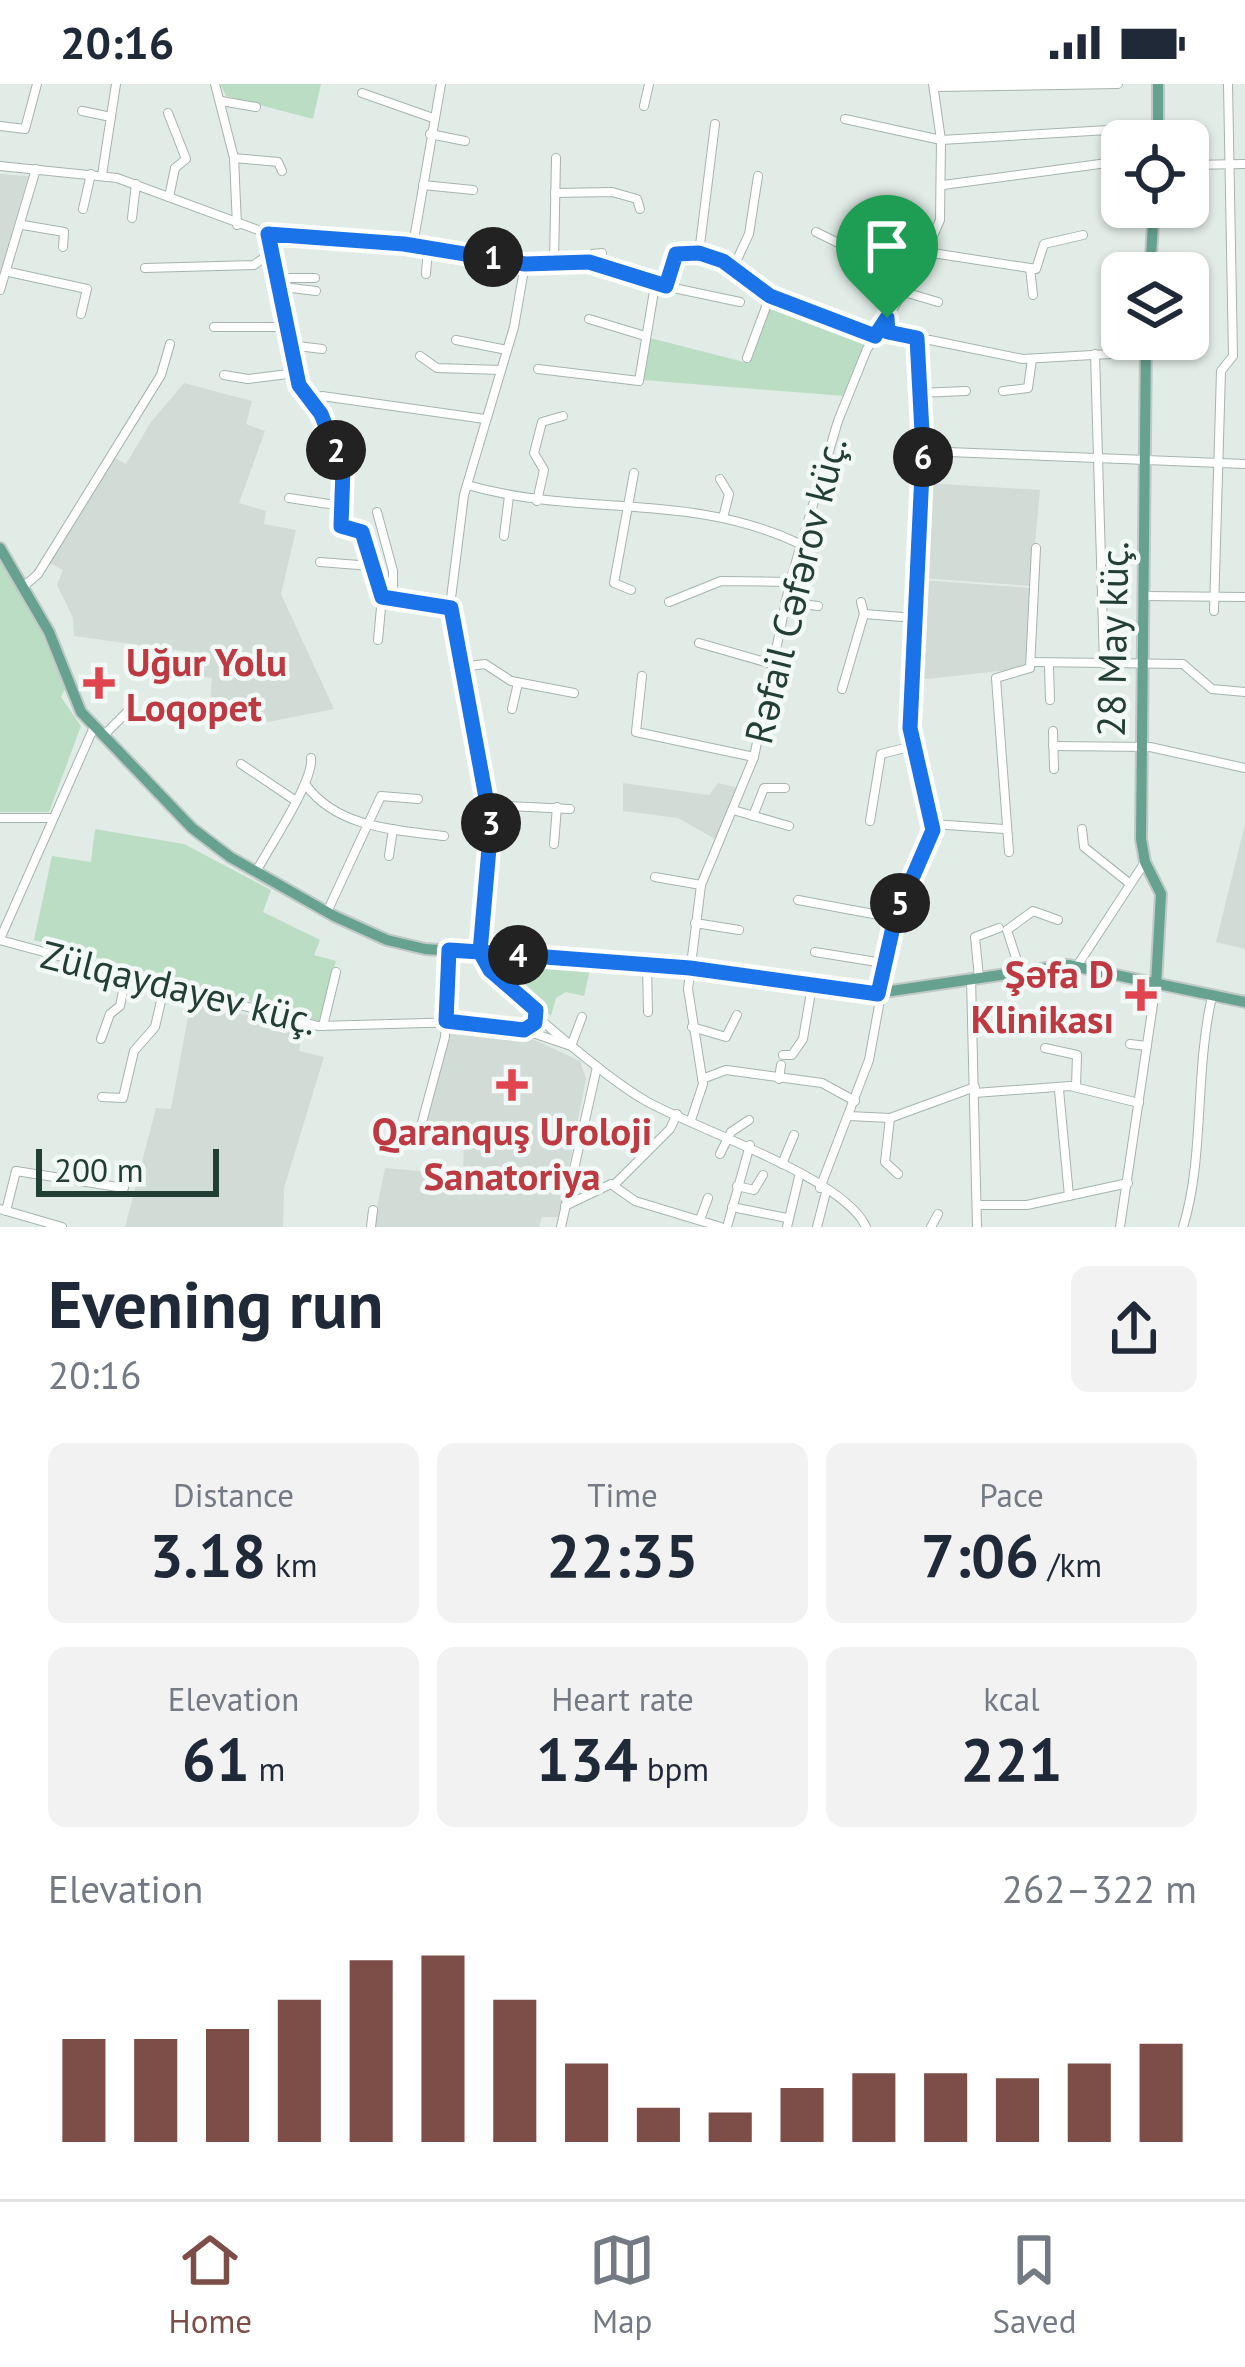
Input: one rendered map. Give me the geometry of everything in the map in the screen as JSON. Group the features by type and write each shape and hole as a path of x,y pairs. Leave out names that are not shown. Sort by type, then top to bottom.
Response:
{"main road":[{"path":"1158,120 1159,84"},
{"name":"28 May küç.","path":"1145,360 1141,748 1144,862 1161,894 1156,984"},
{"path":"0,548 54,641 78,707 198,833 327,912 398,944 690,968 878,994 1020,970 1077,966 1245,1005"},
{"path":"1156,984 1211,1001 1245,1005"}],"street":[{"path":"0,126 25,129 37,84"},
{"path":"83,209 96,174 116,84"},
{"path":"215,84 234,158 237,225"},
{"path":"413,245 441,84"},
{"path":"644,106 649,84"},
{"path":"933,86 1118,84"},
{"path":"1214,611 1221,371 1233,356 1228,84"},
{"name":"Rəfail Cəfərov küç.","path":"702,1078 692,1028 690,968 700,885 754,757 790,582 838,421 875,336 904,292 940,220 941,140 933,86"},
{"path":"362,93 433,118"},
{"path":"221,100 256,107"},
{"path":"82,111 111,117"},
{"path":"169,113 186,156 175,169 169,197"},
{"path":"845,119 941,140 1101,136"},
{"path":"699,253 716,124"},
{"path":"430,134 465,141"},
{"path":"234,158 278,162 282,171"},
{"path":"554,263 556,158"},
{"path":"943,184 1101,164"},
{"path":"1209,164 1245,164"},
{"path":"0,166 96,174 136,184 268,234 413,245 525,264 589,262 661,285 740,302"},
{"path":"0,290 36,169"},
{"path":"734,266 749,234 758,176"},
{"path":"132,218 136,184"},
{"path":"423,184 473,190"},
{"path":"555,193 611,192 637,200 640,209"},
{"path":"22,225 64,232 63,247"},
{"path":"816,232 911,279"},
{"path":"268,234 282,282 296,373 343,469 341,526 362,532 371,566 387,598"},
{"path":"926,252 1030,268 1040,266 1044,244 1083,235"},
{"path":"426,274 428,248"},
{"path":"145,268 254,265 272,252"},
{"path":"589,262 592,254 602,253"},
{"path":"538,369 635,383 641,377 645,336 661,285 676,254 699,253 734,266 770,296 875,336 917,338 1032,359 1101,353"},
{"path":"525,264 507,350 467,485 451,608 488,805 480,952 490,970 597,1067 677,1114 749,1145 856,1209 866,1227"},
{"path":"1030,268 1033,295"},
{"path":"9,272 87,290 81,314"},
{"path":"282,282 315,278"},
{"path":"282,282 316,291"},
{"path":"904,292 938,302"},
{"path":"747,358 770,296"},
{"path":"887,318 886,329 894,335"},
{"path":"589,319 645,336"},
{"path":"214,326 286,327"},
{"path":"817,1227 823,1190 871,1052 895,918 933,824 913,746 923,451 917,338"},
{"path":"456,340 507,350"},
{"path":"23,587 38,574 161,375 170,344"},
{"path":"290,345 322,349"},
{"path":"1095,354 1104,664"},
{"path":"420,356 437,368 501,370"},
{"path":"1003,391 1028,388 1032,359"},
{"path":"224,375 248,379 296,373"},
{"path":"919,393 967,391"},
{"path":"310,400 322,396 484,419"},
{"path":"538,501 544,470 534,453 542,422 563,416"},
{"path":"923,451 1245,464"},
{"path":"631,590 614,583 634,473"},
{"path":"720,479 729,494 724,514"},
{"path":"467,485 538,501 724,514 800,544"},
{"path":"504,536 509,496"},
{"path":"289,498 342,506"},
{"path":"376,512 393,571 378,640"},
{"path":"1009,852 996,678 1028,671 1031,662 1036,548"},
{"path":"320,562 371,566"},
{"path":"669,602 721,581 790,582"},
{"path":"1142,596 1245,596"},
{"path":"387,598 451,608"},
{"path":"785,602 818,606"},
{"path":"842,688 864,614 861,602"},
{"path":"864,614 915,618"},
{"path":"699,643 772,664"},
{"path":"1031,662 1049,666 1183,664 1211,689 1245,692"},
{"path":"460,667 491,665 518,683 574,693"},
{"path":"1049,666 1050,700"},
{"path":"642,676 636,733 754,757"},
{"path":"512,710 518,683"},
{"path":"0,939 53,818 98,731 129,710"},
{"path":"1053,730 1054,769"},
{"path":"870,821 881,754 913,746"},
{"path":"1053,746 1141,748 1245,768"},
{"path":"256,872 293,799 312,775 311,758"},
{"path":"241,764 293,799"},
{"path":"306,785 335,812 393,830 444,836"},
{"path":"753,816 766,786 785,788"},
{"path":"327,912 383,795 418,799"},
{"path":"488,805 571,809"},
{"path":"554,844 557,808"},
{"path":"733,810 789,826"},
{"path":"0,818 53,818"},
{"path":"933,824 1004,829"},
{"path":"1082,829 1084,847 1129,883"},
{"path":"389,856 393,830"},
{"path":"1077,966 1144,862"},
{"path":"655,877 700,885"},
{"path":"798,900 895,918"},
{"path":"1020,970 1006,930 1033,910 1058,920"},
{"path":"695,923 739,931"},
{"path":"976,1227 975,937 999,928"},
{"name":"Zülqaydayev küç.","path":"0,939 164,988 322,1026 446,1021 524,1030 572,1046"},
{"path":"421,1126 446,1021 449,950"},
{"path":"815,952 884,963"},
{"path":"647,964 648,1012"},
{"path":"322,1026 336,972"},
{"path":"101,1039 110,1014 120,1006 126,977"},
{"path":"1120,1227 1156,984"},
{"path":"779,1078 782,1060 800,1043 812,985"},
{"path":"102,1097 123,1098 134,1051 154,1027 164,988"},
{"path":"1183,1227 1190,1195 1198,1070 1211,1001"},
{"path":"524,1030 535,1023 536,1010"},
{"path":"692,1028 728,1036 737,1015"},
{"path":"572,1046 582,1017"},
{"path":"789,1038 800,1043"},
{"path":"1130,1044 1147,1046"},
{"path":"1045,1048 1077,1055 1076,1087"},
{"path":"560,1227 597,1067"},
{"path":"691,1120 702,1078 727,1070 822,1083 856,1101"},
{"path":"849,1116 890,1118 975,1090 1076,1087 1139,1103"},
{"path":"1059,1090 1070,1196"},
{"path":"565,1206 614,1185 670,1129 677,1114"},
{"path":"890,1118 885,1162 898,1174"},
{"path":"720,1154 728,1136 749,1120"},
{"path":"581,1133 620,1136 647,1148"},
{"path":"782,1165 794,1135"},
{"path":"614,1185 635,1201 724,1227 749,1145"},
{"path":"62,1227 3,1210 17,1171 124,1189"},
{"path":"737,1186 754,1190 763,1175"},
{"path":"732,1207 787,1223 799,1177"},
{"path":"976,1205 1027,1205 1129,1183"},
{"path":"704,1221 708,1198"},
{"path":"370,1227 373,1210"},
{"path":"663,1226 666,1210"},
{"path":"931,1227 938,1214"}],"shaded area":[{"path":"0,174 28,176 0,274"},
{"path":"184,383 252,401 246,424 265,431 239,503 266,511 264,524 296,530 281,594 334,709 263,723 209,717 212,678 191,675 191,652 74,636 73,618 57,585 63,570 48,562 113,457 126,464 151,422"},
{"path":"927,483 1040,490 1031,586 922,578"},
{"path":"921,580 1031,588 1027,668 917,680"},
{"path":"623,783 709,795 718,783 739,788 715,839 678,818 623,811"},
{"path":"1245,824 1245,949 1216,942"},
{"path":"191,1001 303,1029 299,1051 324,1057 284,1188 283,1227 125,1227 156,1108 171,1109"},
{"path":"449,1026 524,1035 580,1061 586,1079 559,1217 542,1217 539,1227 373,1227 385,1168 463,1175 464,1134 426,1119"}],"green space":[{"path":"220,84 321,84 313,119 226,96"},
{"path":"771,300 870,337 844,396 643,380 650,338 748,363"},
{"path":"0,560 52,650 65,689 61,697 81,726 49,812 0,812"},
{"path":"95,829 184,844 271,890 263,912 320,940 314,955 336,961 319,1021 34,940 52,856 91,862"},
{"path":"494,957 591,966 584,996 566,992 556,998 551,1016 491,965"}],"place":[{"name":"Uğur Yolu Loqopet","path":"99,683"},
{"name":"Şəfa D Klinikası","path":"1141,995"},
{"name":"Qaranquş Uroloji Sanatoriya","path":"512,1085"}],"route":[{"path":"887,318 875,336 770,296 734,266 699,253 676,254 666,286 589,262 525,264 404,244 268,234 281,278 299,385 321,414 343,469 341,526 362,532 382,597 451,608 491,825 480,952 449,950 446,1021 524,1030 535,1023 536,1010 490,970 480,952 723,971 878,994 895,918 933,830 910,728 923,451 917,338 888,332 887,318"}]}
